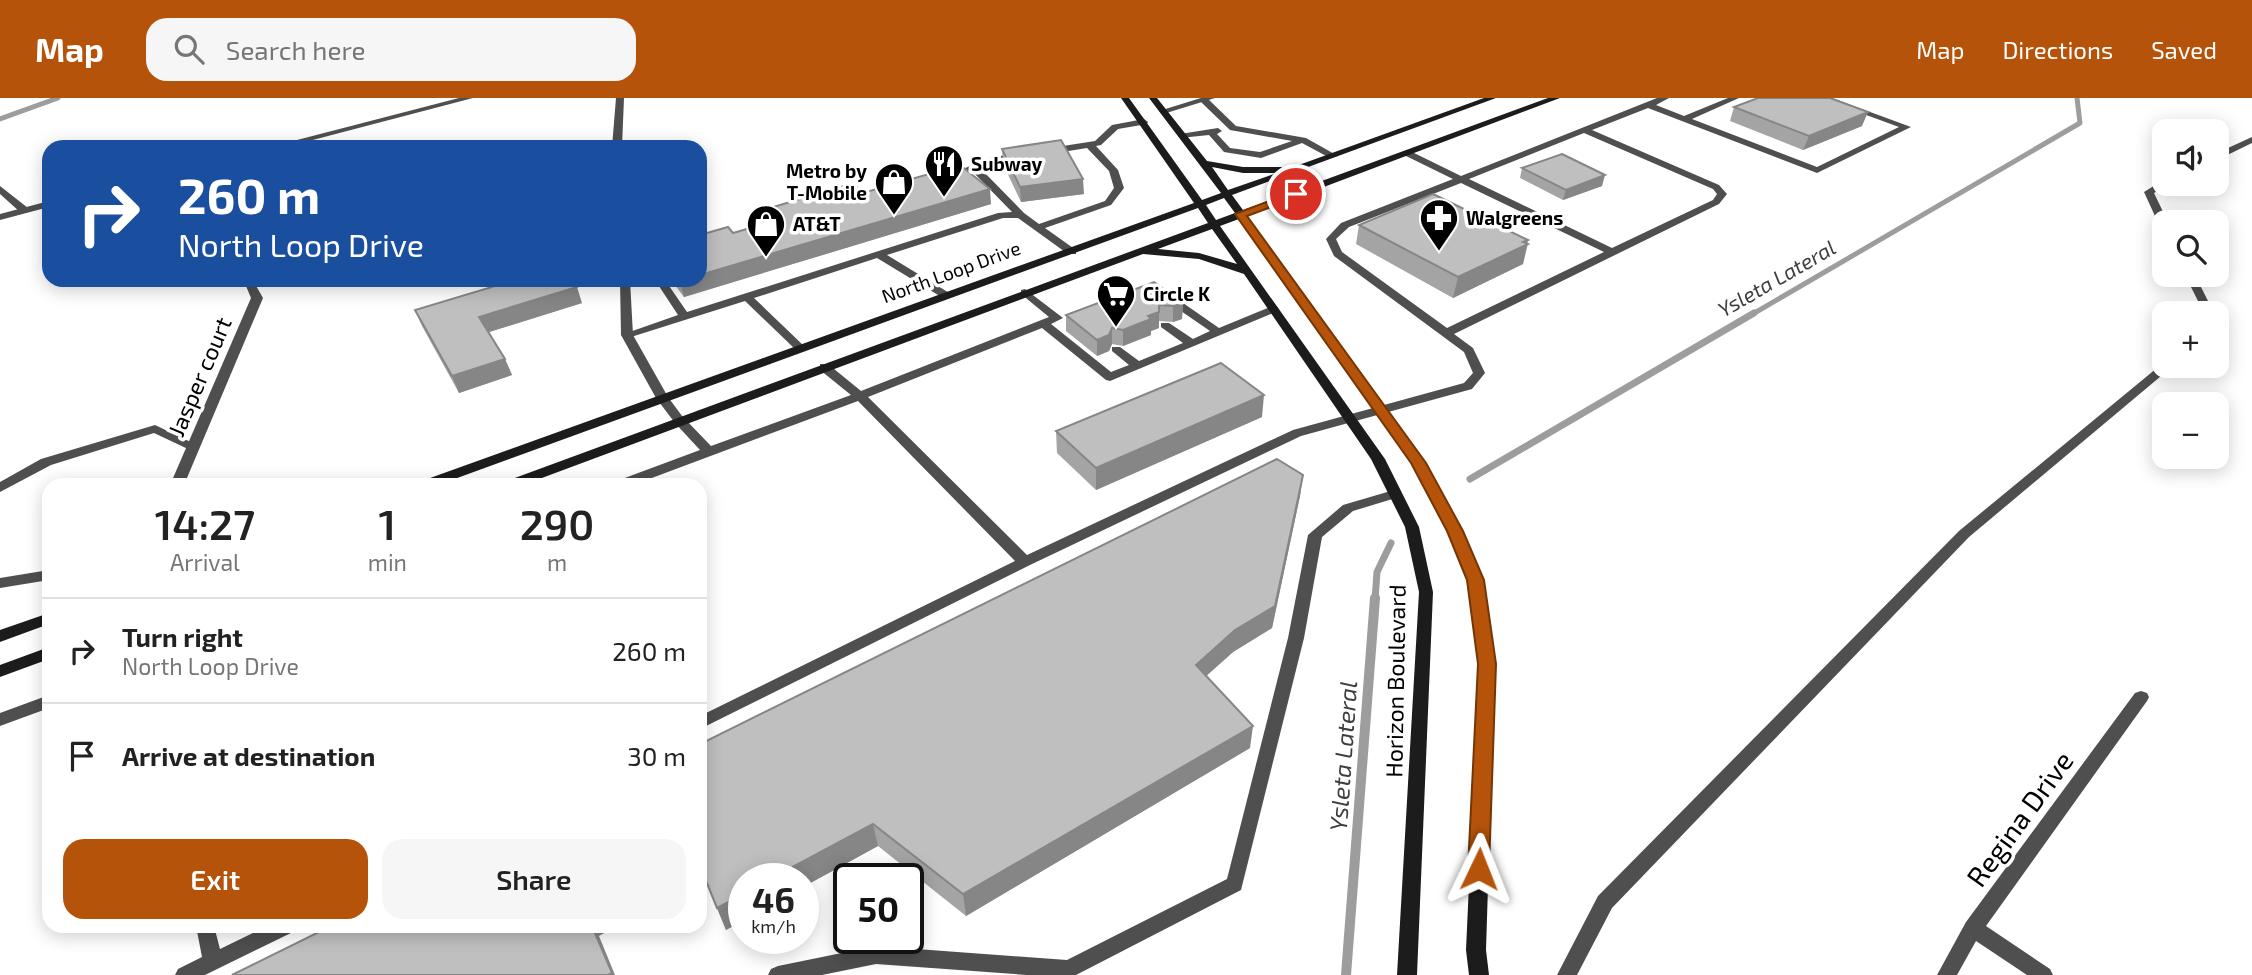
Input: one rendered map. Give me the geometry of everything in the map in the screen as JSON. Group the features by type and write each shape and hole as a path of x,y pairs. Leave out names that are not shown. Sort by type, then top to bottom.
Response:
{"main road":[{"name":"Horizon Boulevard","path":"1125,98 1351,418 1378,459 1412,527 1426,592 1407,975"},
{"path":"1153,98 1204,163 1418,463 1455,531 1475,580 1487,664 1476,950 1479,975"},
{"name":"North Loop Drive","path":"443,478 1492,98"},
{"name":"North Loop Drive","path":"527,478 1556,98"},
{"path":"1204,163 1243,170 1300,168"},
{"path":"1135,252 1171,252 1215,258 1248,272"},
{"path":"0,636 42,621"},
{"path":"0,671 42,656"}],"street":[{"path":"303,140 469,98"},
{"path":"617,140 620,98"},
{"path":"707,720 1025,562 1297,433 1468,386 1479,373 1469,350 1338,254 1331,239 1345,226 1665,98"},
{"path":"1684,119 1735,98"},
{"path":"1648,105 1817,170 1907,127 1824,98"},
{"path":"1163,111 1207,99 1233,128"},
{"path":"942,179 1008,156 1098,143 1115,127 1144,122"},
{"path":"1214,135 1233,128 1303,140 1333,156"},
{"path":"1446,333 1716,202 1722,194 1716,187 1584,130"},
{"path":"1214,135 1227,150 1261,155 1303,140"},
{"path":"1183,136 1214,135 1241,143"},
{"path":"2229,151 2252,140"},
{"path":"1037,228 1108,203 1119,188 1113,170 1090,145"},
{"path":"1260,145 1280,148"},
{"path":"1407,153 1612,252"},
{"path":"975,169 1020,215 1072,252"},
{"path":"0,189 24,210"},
{"path":"2152,190 2149,192 2157,210"},
{"path":"0,217 42,206"},
{"path":"727,237 759,226 780,213 806,206"},
{"path":"627,335 1002,215 1020,215"},
{"path":"877,254 947,296"},
{"name":"Jasper court","path":"178,478 257,298 252,287"},
{"path":"625,287 627,335 662,398 709,452"},
{"path":"665,287 684,316"},
{"path":"1155,289 1217,331"},
{"path":"639,478 1062,318 1026,292"},
{"path":"746,296 800,348"},
{"path":"1043,323 1110,377 1274,309"},
{"path":"1165,326 1191,342"},
{"path":"1116,349 1137,365"},
{"path":"824,367 860,396 1025,562"},
{"path":"1567,975 1605,902 1964,534 2152,378"},
{"path":"0,488 46,462 155,429 193,446"},
{"path":"778,975 876,955 1068,969 1235,884 1296,638 1315,535 1348,508 1394,494"},
{"path":"0,583 42,576"},
{"name":"Regina Drive","path":"1947,975 1973,928 2141,697"},
{"path":"0,720 42,704"},
{"path":"1973,928 2043,975"},
{"path":"207,933 213,961"},
{"path":"185,975 271,933"}],"building":[{"path":"1758,98 1830,98 1868,112 1809,136 1734,107"},
{"path":"1061,140 1083,179 1020,187 1002,149"},
{"path":"1562,154 1605,175 1566,190 1522,168"},
{"path":"960,165 990,189 707,273 707,233 728,227 733,233 781,219 770,208 847,185 854,184 863,193"},
{"path":"1433,194 1528,240 1523,242 1528,244 1458,277 1359,225"},
{"path":"1154,282 1183,303 1173,306 1159,305 1159,312 1148,316 1151,319 1123,330 1112,328 1109,335 1097,340 1066,315"},
{"path":"492,287 577,287 479,317 505,359 452,376 415,310"},
{"path":"1221,363 1264,395 1096,468 1056,431"},
{"path":"1277,459 1303,475 1275,606 1235,630 1196,665 1253,726 963,894 873,824 800,863 728,863 728,902 717,908 707,883 707,741"},
{"path":"317,933 595,933 612,973 608,975 232,975"}],"waterway":[{"path":"0,119 58,98"},
{"name":"Ysleta Lateral","path":"1751,315 2080,123 2077,98"},
{"name":"Ysleta Lateral","path":"1470,479 1754,313"},
{"name":"Ysleta Lateral","path":"1375,600 1377,572 1391,543"},
{"name":"Ysleta Lateral","path":"1346,975 1375,598"}],"place":[{"name":"Subway","path":"944,198"},
{"name":"Metro by T-Mobile","path":"894,216"},
{"name":"Walgreens","path":"1439,252"},
{"name":"AT&T","path":"766,258"},
{"name":"Circle K","path":"1116,328"}],"route":[{"path":"1296,194 1241,214 1418,463 1455,531 1475,580 1487,664 1479,869"}]}
